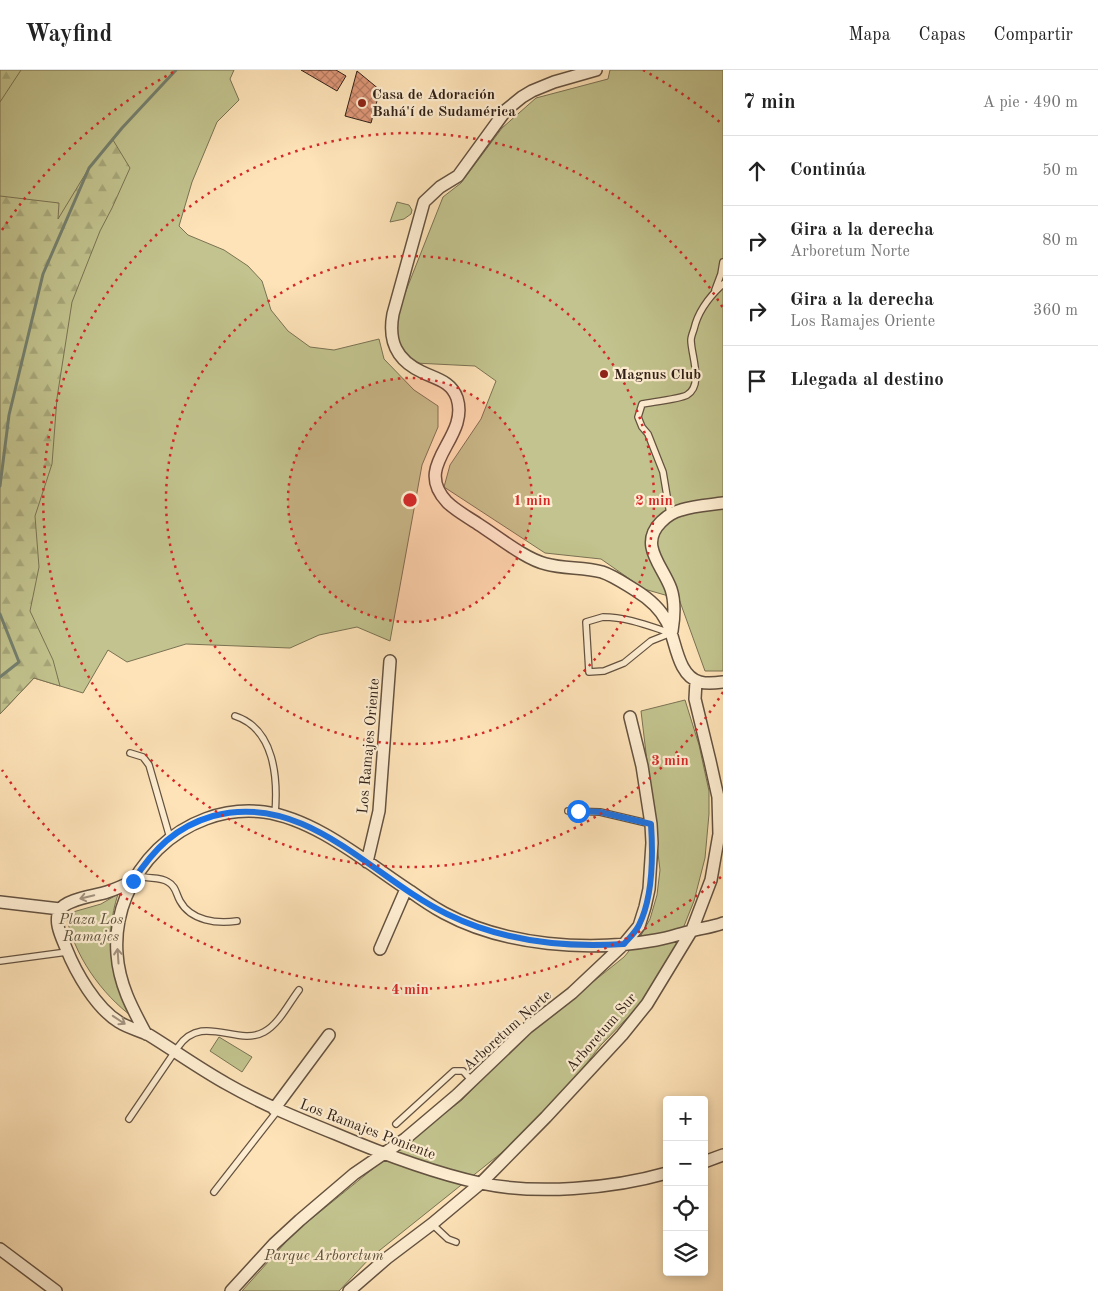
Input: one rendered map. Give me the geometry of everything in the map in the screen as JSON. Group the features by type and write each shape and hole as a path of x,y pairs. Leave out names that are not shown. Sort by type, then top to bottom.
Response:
{"street":[{"path":"596,70 554,82 522,97 501,117 458,176 440,187 424,202 393,314 391,334 394,346 404,360 422,373 447,383 457,398 458,422 439,459 434,475 439,491 447,502 536,561 559,567 601,572 625,584 652,603 666,620 684,669 696,681 703,683 723,682"},
{"path":"672,633 672,592 656,560 651,542 652,534 656,527 670,514 681,510 723,503"},
{"name":"Los Ramajes Oriente","path":"367,862 379,811 390,661"},
{"name":"Arboretum Sur","path":"349,1291 386,1258 432,1224 481,1183 622,1035 647,1004 692,930 711,880 719,834 718,797 695,699 696,681"},
{"name":"Arboretum Norte","path":"231,1291 268,1250 300,1220 354,1174 405,1139 457,1096 527,1028 572,992 624,944 639,926 646,907 651,867 651,824 642,766 630,718"},
{"path":"146,1034 121,981 117,939 125,897 149,858 170,838 194,823 221,814 250,811 274,814 310,827 445,914 507,936 569,945 624,944 656,940 723,923"},
{"path":"0,902 60,909 67,904 108,892 135,878"},
{"path":"380,949 406,889"},
{"name":"Los Ramajes Poniente","path":"60,909 57,917 67,952 82,982 99,1004 119,1022 146,1034 226,1084 276,1109 409,1164 481,1183 533,1188 585,1187 636,1180 663,1174"},
{"name":"Los Ramajes Poniente","path":"276,1109 329,1035"},
{"path":"708,1161 723,1155"},
{"path":"0,1249 56,1291"}],"lane":[{"path":"670,514 664,472 648,434 642,427 638,417 639,409 642,404 686,396 694,389 696,374 691,340 699,314 714,292 721,274 723,262"},
{"path":"714,292 723,284"},
{"path":"603,617 617,617 672,633 651,641 624,663 604,671 589,672 586,622 603,617"},
{"path":"235,716 243,718 255,727 262,736 271,755 276,786 274,814"},
{"path":"130,753 143,757 149,765 170,838"},
{"path":"568,811 600,812 651,824"},
{"path":"135,878 158,878 168,881 175,888 182,904 195,916 217,922 237,921"},
{"path":"0,961 67,952"},
{"path":"129,1119 181,1042 195,1033 220,1031 250,1036 262,1033 272,1026 298,990"},
{"path":"396,1124 454,1071 463,1071 472,1081"},
{"path":"214,1192 276,1109"},
{"path":"432,1224 448,1239 456,1242"}],"green space":[{"path":"0,70 234,70 230,79 239,100 217,122 192,182 179,226 188,235 224,250 248,266 262,281 271,310 288,331 310,347 334,350 379,339 384,359 414,390 438,406 438,427 422,465 390,641 357,627 319,635 290,648 186,644 127,662 108,650 83,693 34,678 0,714"},
{"path":"0,70 21,70 0,102"},
{"name":"Magnus Club","path":"610,70 723,70 723,671 705,671 679,599 644,589 601,559 545,553 444,487 450,465 481,419 496,381 475,366 415,363 399,347 396,316 443,197 461,183 502,128 536,98 608,79"},
{"path":"113,140 130,168 100,231 72,302 57,398 52,464 35,516 39,567 30,611 53,660 60,686 34,678 0,714 0,196 59,203 58,219 89,168"},
{"path":"397,202 409,205 412,210 411,214 404,219 390,222"},
{"name":"Parque Arboretum","path":"685,700 699,745 709,791 705,858 694,901 678,941 668,961 645,997 601,1045 559,1099 515,1142 370,1258 339,1291 242,1291 294,1233 462,1100 518,1042 624,957 639,939 650,919 657,895 660,870 641,711"},
{"name":"Plaza Los Ramajes","path":"118,894 111,926 111,958 119,988 134,1018 110,997 90,972 75,944 66,914 101,904"},
{"path":"219,1037 252,1057 242,1072 210,1051"}],"building":[{"path":"301,70 336,70 346,76 337,91"},
{"name":"Casa de Adoración Bahá'í de Sudamérica","path":"357,71 380,90 371,123 345,116"}],"waterway":[{"path":"0,486 9,415 43,274 89,168 122,128 176,70"},
{"path":"0,614 19,662 0,677"}],"place":[{"name":"Casa de Adoración Bahá'í de Sudamérica","path":"362,103"},
{"name":"Magnus Club","path":"604,374"}],"route":[{"path":"133,881 159,847 181,830 194,823 221,814 250,811 262,812 287,817 310,827 445,914 486,930 550,944 587,946 624,944 639,926 646,907 651,867 651,824 612,814 578,811"}]}
